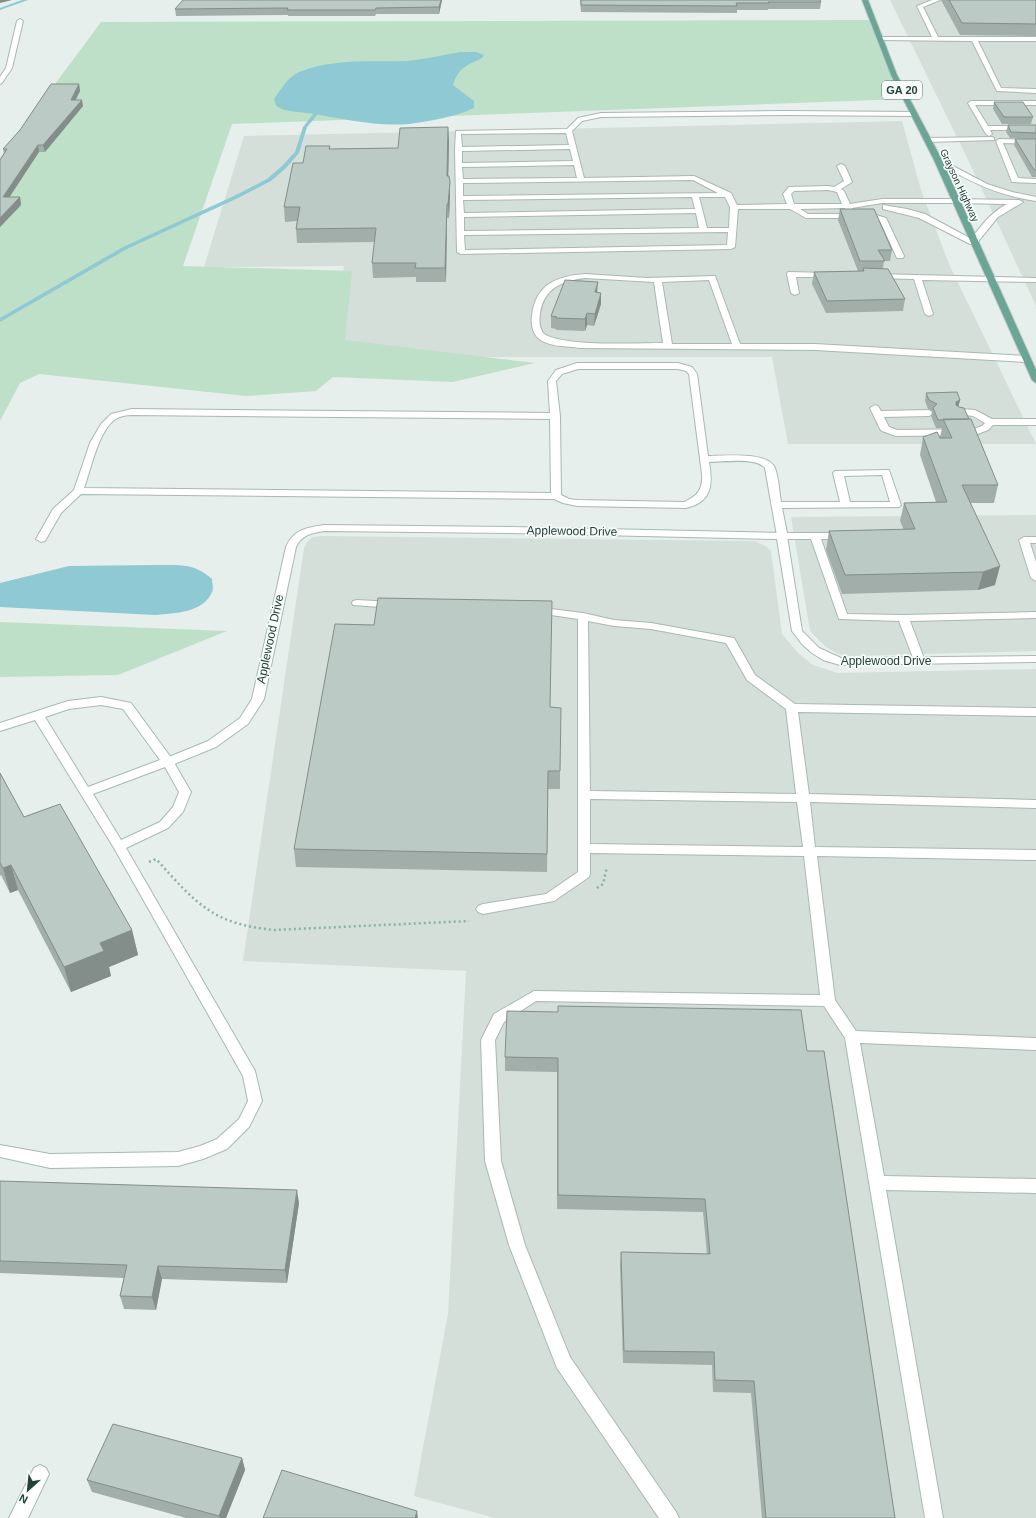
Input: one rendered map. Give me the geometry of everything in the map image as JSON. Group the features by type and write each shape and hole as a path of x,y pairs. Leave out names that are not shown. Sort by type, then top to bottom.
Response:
{"main road":[{"name":"Grayson Highway","path":"865,0 894,75 938,160 1026,359 1034,370 1036,380"}],"street":[{"path":"936,39 918,3 937,0"},
{"path":"0,82 9,68 20,21"},
{"path":"880,39 1036,39"},
{"path":"974,39 1000,90 1036,91"},
{"path":"0,68 9,68"},
{"path":"1036,103 971,103 986,128 996,140 1015,180 1036,181"},
{"path":"459,182 694,178 728,195 734,207 731,247 461,252 461,233 459,182 459,165 458,149 458,132 569,131 580,119 601,114 915,114"},
{"path":"986,128 1036,128"},
{"path":"569,131 581,180"},
{"path":"928,140 996,140 1036,142"},
{"path":"458,149 573,147"},
{"path":"938,160 970,179 996,190 1016,197 1036,200"},
{"path":"459,165 577,163"},
{"path":"841,166 848,182 836,189 792,189 787,194 791,206 806,216 876,217 883,220 900,256"},
{"path":"836,189 840,191 852,216"},
{"path":"695,195 704,231"},
{"path":"460,198 728,195"},
{"path":"734,207 848,206 882,201 1017,202 1036,200"},
{"path":"863,203 907,211 922,216 974,242 990,218 1000,210 1017,202"},
{"path":"460,215 699,211"},
{"path":"461,233 732,230"},
{"path":"795,293 791,274 838,275"},
{"path":"737,347 712,278 656,279 585,276 567,278 548,286 537,305 534,323 540,335 556,342 580,345 737,347 815,347 1026,359"},
{"path":"870,276 1036,280"},
{"path":"917,277 929,314"},
{"path":"656,279 668,346"},
{"path":"78,491 556,496 566,501 577,503 686,505 696,501 704,494 708,483 693,374 689,369 678,366 577,366 559,372 552,381 555,416 556,496"},
{"path":"929,413 877,411 884,429 896,433 975,432 985,428 990,422"},
{"path":"41,539 57,511 78,491 101,429 110,420 120,414 132,412 555,416"},
{"path":"960,412 975,413 990,422 1036,422"},
{"path":"704,459 754,459 765,462 770,468 782,536 852,536"},
{"path":"777,505 846,505 896,505 886,472 838,473 846,505"},
{"name":"Applewood Drive","path":"86,792 212,744 244,721 258,699 291,547 295,538 310,530 324,528 510,530 782,536 796,631 805,643 827,659 840,662 1036,659"},
{"path":"815,536 843,617 903,618 1036,615"},
{"path":"1036,540 1024,540 1036,578"},
{"path":"357,604 404,605"},
{"path":"528,610 551,610 614,623 651,626 730,640 751,677 792,708 1036,712"},
{"path":"483,909 549,898 584,874 582,616"},
{"path":"903,618 919,661"},
{"path":"0,727 68,705 101,701 126,706 168,762 185,792 179,809 164,825 119,846"},
{"path":"792,708 828,1001 852,1037 934,1518"},
{"path":"0,1151 50,1161 178,1159 203,1152 222,1144 244,1123 255,1101 250,1075 119,846 38,715"},
{"path":"584,795 803,798 1036,804"},
{"path":"584,848 1036,855"},
{"path":"670,1518 563,1362 517,1245 493,1161 488,1040 499,1018 534,996 828,1001"},
{"path":"852,1037 1036,1044"},
{"path":"877,1182 1036,1186"},
{"path":"18,1518 40,1474"}],"path":[{"path":"593,892 602,884 605,878 609,848"},
{"path":"132,869 156,859 188,896 205,911 228,922 254,929 472,921"}],"shaded area":[{"path":"890,0 1036,0 1036,306 971,166"},
{"path":"902,121 921,190 949,264 1036,444 788,444 772,357 330,357 344,266 204,267 244,136"},
{"path":"1036,515 1036,651 850,656 838,654 826,647 810,631 791,517"},
{"path":"313,537 754,541 766,546 771,551 782,634 798,653 813,665 838,673 1036,669 1036,1518 495,1518 414,1496 448,1314 466,971 243,961 304,548 307,542"}],"green space":[{"path":"874,20 904,99 232,124 183,266 352,271 345,340 535,363 453,382 333,377 316,391 246,396 39,374 20,383 0,421 0,158 101,22"},
{"path":"0,622 227,631 118,675 0,677"}],"water":[{"path":"460,52 476,52 484,55 482,58 467,65 458,74 453,85 474,101 474,108 450,116 434,120 396,125 293,112 281,109 275,103 274,99 291,77 299,72 312,68 338,63 426,59"},
{"path":"180,565 199,570 212,579 213,591 208,599 202,604 188,611 155,615 0,607 0,583 69,566"}],"building":[{"path":"183,0 441,0 439,7 376,8 375,10 287,10 288,8 175,9"},
{"path":"581,0 820,0 821,2 736,3 737,6 581,5"},
{"path":"949,0 1036,0 1036,24 962,23"},
{"path":"51,84 79,84 71,100 82,100 43,145 38,145 3,197 20,197 0,218 0,160 7,149 3,149 20,130"},
{"path":"994,102 1023,102 1033,117 1004,117"},
{"path":"1008,125 1036,125 1036,133 1011,132"},
{"path":"448,127 447,176 449,176 450,182 447,204 445,268 415,268 416,263 372,263 376,228 296,229 300,207 284,207 293,163 303,163 306,146 330,146 329,149 398,148 400,128"},
{"path":"1015,139 1036,139 1036,170 1034,170"},
{"path":"840,209 874,209 892,250 878,250 885,261 860,261"},
{"path":"863,268 888,269 905,299 827,301 814,272 864,271"},
{"path":"565,280 598,282 595,292 601,293 595,314 587,313 585,319 556,318 557,317 551,316"},
{"path":"957,392 960,400 956,402 956,405 964,408 969,419 938,420 933,408 937,404 929,400 926,393"},
{"path":"943,419 971,419 998,485 962,485 1000,566 983,572 845,575 829,531 915,529 904,503 947,502 923,437 937,432 940,438 952,438"},
{"path":"378,598 552,601 550,707 561,708 560,771 548,771 547,854 294,849 335,624 374,625"},
{"path":"0,773 24,817 60,804 132,930 100,943 104,951 64,967 11,865 3,868 0,863"},
{"path":"558,1006 801,1010 807,1051 824,1051 895,1518 766,1518 754,1381 715,1380 714,1352 624,1351 621,1252 710,1254 705,1199 558,1195 558,1058 505,1057 507,1011 558,1012"},
{"path":"0,1181 297,1190 285,1270 158,1266 152,1297 120,1296 127,1265 0,1261"},
{"path":"113,1424 242,1458 219,1516 87,1480"},
{"path":"282,1470 417,1511 415,1518 263,1518"}],"waterway":[{"path":"0,9 26,0"},
{"path":"0,320 125,248 236,197 269,180 284,167 297,152 305,127 316,114"}]}
